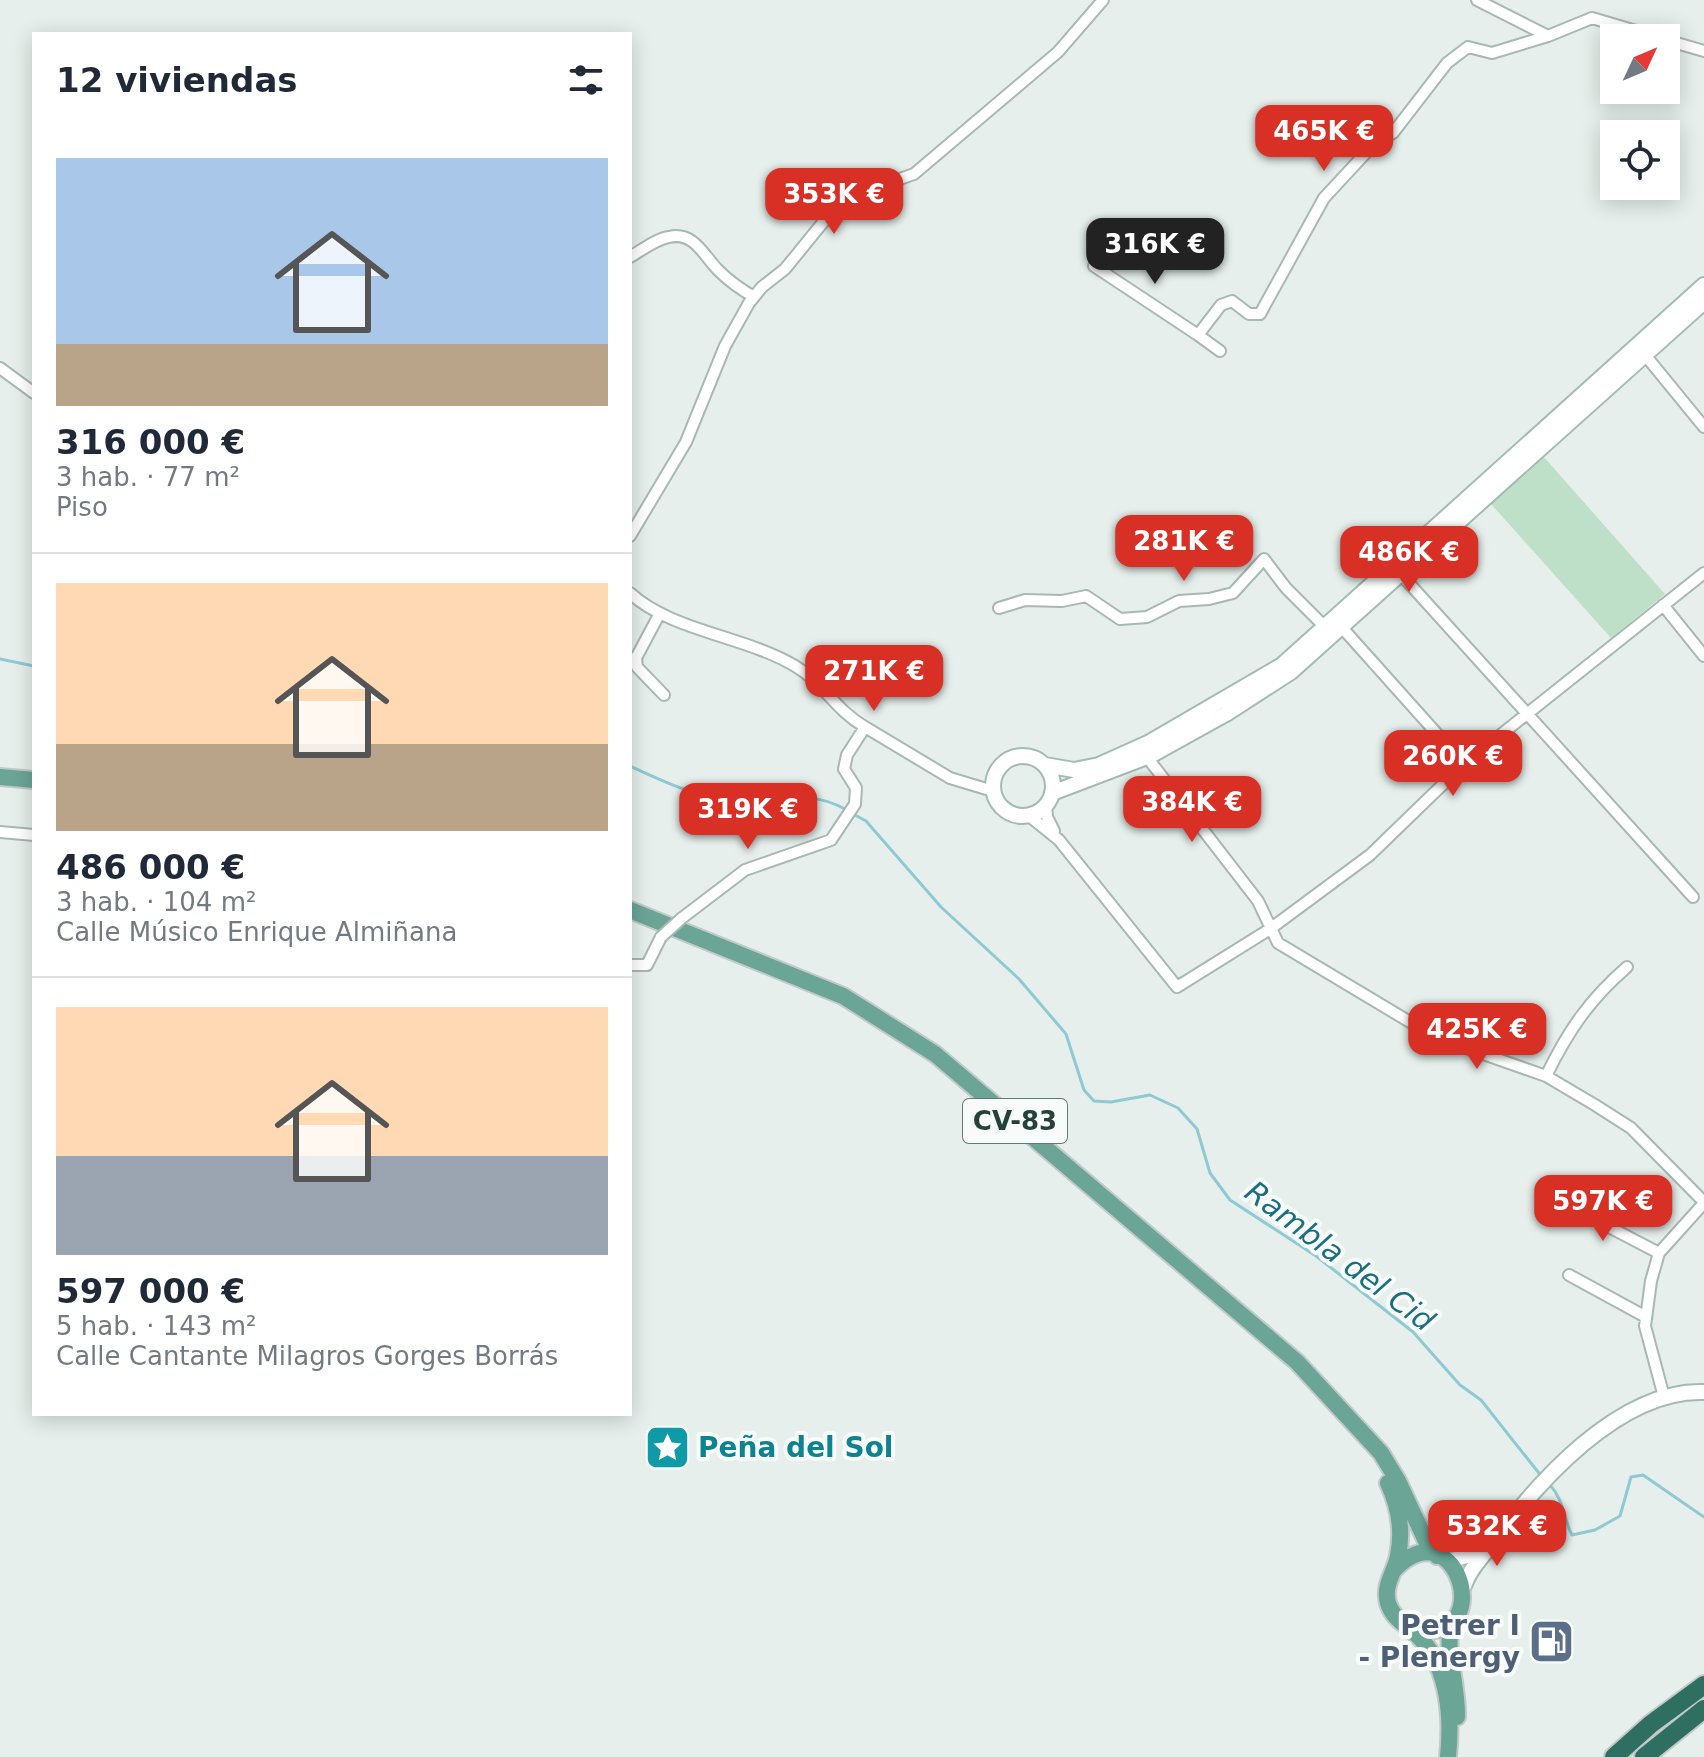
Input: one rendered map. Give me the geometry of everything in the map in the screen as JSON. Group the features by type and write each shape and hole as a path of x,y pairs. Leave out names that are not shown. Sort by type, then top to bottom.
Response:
{"highway":[{"path":"1614,1757 1651,1724 1704,1685"},
{"path":"1644,1757 1704,1709"}],"main road":[{"path":"0,777 32,780"},
{"name":"CV-83","path":"632,911 843,996 935,1054 1297,1362 1347,1413 1381,1453 1426,1541 1459,1574 1464,1586 1462,1603 1452,1620 1449,1647 1458,1701 1449,1757"},
{"name":"CV-83","path":"1347,1413 1396,1500 1400,1527 1393,1571 1388,1581 1388,1604 1400,1622 1410,1628 1430,1651 1442,1677 1449,1723 1449,1757"},
{"path":"1393,1571 1412,1556 1442,1558"},
{"path":"1410,1628 1432,1631 1452,1620"}],"street":[{"path":"632,533 686,442 725,346 754,297 785,269 842,199 914,174 1058,52 1103,0"},
{"path":"1477,0 1548,36"},
{"path":"1198,335 1227,302 1232,301 1255,316 1260,314 1324,198 1375,143 1393,133 1447,63 1468,47 1492,53 1548,36 1592,18 1612,24"},
{"path":"1680,44 1704,51"},
{"path":"632,256 665,238 685,237 698,245 716,269 754,297"},
{"path":"1094,266 1220,351"},
{"path":"1028,815 1049,799 1226,714 1291,672 1334,624 1398,571 1642,350 1704,285"},
{"path":"1642,350 1704,302"},
{"path":"1642,350 1704,427"},
{"path":"0,368 32,392"},
{"path":"999,608 1025,600 1062,601 1086,596 1120,619 1133,620 1147,617 1179,601 1209,599 1233,593 1264,559 1286,588 1334,624 1464,764"},
{"path":"1398,571 1693,897"},
{"path":"1045,765 1052,778 1047,817 1059,840 1177,987 1270,929 1370,855 1464,764 1704,573"},
{"path":"632,595 643,605 660,613 742,642 796,666 818,683 848,718 950,778 964,784 993,785"},
{"path":"1663,605 1704,656"},
{"path":"660,613 633,658 637,667 664,695"},
{"path":"632,965 647,965 661,937 745,870 831,840 855,804 856,788 844,769 847,755 865,727"},
{"path":"1059,840 1028,815 1010,813 996,800 993,785 999,767 1021,755 1045,765 1074,770 1143,753"},
{"path":"1143,753 1258,901 1278,943 1435,1037 1546,1076 1631,1128 1704,1202 1659,1253 1646,1317 1647,1337 1664,1397"},
{"path":"0,832 32,835"},
{"path":"1546,1076 1569,1029 1603,988 1627,967"},
{"path":"1563,1203 1659,1253"},
{"path":"1569,1275 1646,1317"},
{"path":"1464,1586 1475,1564 1514,1515 1568,1458 1630,1411 1664,1397 1704,1392"},
{"path":"1442,1558 1476,1552 1499,1534"}],"green space":[{"path":"1543,456 1665,594 1611,638 1491,504"}],"waterway":[{"name":"Rambla del Cid","path":"0,659 32,666"},
{"name":"Rambla del Cid","path":"632,767 712,797 801,797 832,803 847,810"},
{"name":"Rambla del Cid","path":"853,814 866,821 941,907 1019,979 1066,1034 1084,1090 1094,1101 1111,1102 1150,1095 1178,1108 1197,1129 1210,1173 1230,1200 1316,1256 1413,1332 1460,1385 1481,1400 1542,1477"},
{"name":"Rambla del Cid","path":"1550,1485 1558,1497 1572,1535 1595,1530 1620,1516 1631,1477 1643,1475 1704,1517"}],"place":[{"name":"Peña del Sol","path":"667,1447"},
{"name":"Petrer I - Plenergy","path":"1551,1641"}]}
